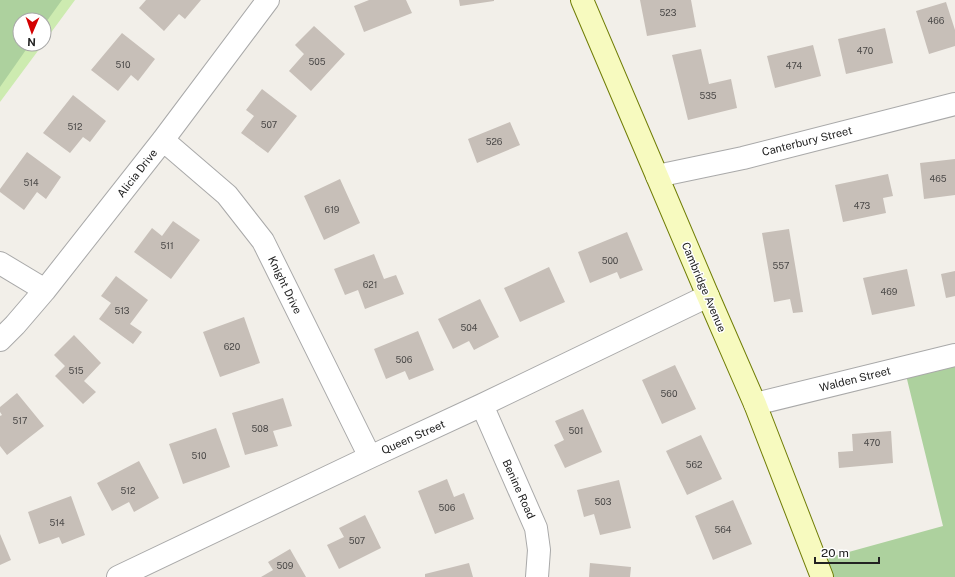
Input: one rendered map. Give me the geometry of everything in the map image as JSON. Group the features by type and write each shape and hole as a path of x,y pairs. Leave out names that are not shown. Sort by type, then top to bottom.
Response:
{"street":[{"name":"Alicia Drive","path":"0,340 45,290 163,140 268,0"},
{"name":"Cambridge Avenue","path":"582,0 755,404 822,577"},
{"name":"Canterbury Street","path":"658,176 743,158 955,104"},
{"name":"Knight Drive","path":"163,140 227,195 263,241 370,457"},
{"path":"0,263 45,290"},
{"name":"Queen Street","path":"118,577 370,457 482,406 708,296"},
{"name":"Walden Street","path":"755,404 955,355"},
{"name":"Benine Road","path":"482,406 536,528 539,550 537,577"}],"green space":[{"path":"0,0 75,0 52,31 52,12 12,12 12,52 37,52 0,102"},
{"path":"0,0 62,0 52,14 52,12 12,12 12,52 24,52 0,87"},
{"path":"955,355 955,577 822,577 816,561 943,526 904,367"}],"building":[{"path":"146,0 201,0 185,19 179,14 164,31 139,8"},
{"path":"369,0 406,0 412,13 364,32 354,6"},
{"path":"459,0 494,0 494,1 460,6"},
{"path":"640,0 691,0 696,27 647,36"},
{"path":"946,2 955,30 955,46 929,54 916,11"},
{"path":"314,26 345,54 311,91 289,71 304,54 295,45"},
{"path":"885,28 893,63 846,74 838,39"},
{"path":"122,33 155,59 138,81 131,75 118,91 91,70"},
{"path":"813,45 821,76 775,88 767,56"},
{"path":"701,49 709,84 731,79 737,108 688,120 672,55"},
{"path":"262,89 297,116 268,153 241,133 254,116 246,110"},
{"path":"73,95 106,121 90,142 83,137 70,153 43,133"},
{"path":"510,122 520,145 477,163 468,139"},
{"path":"27,152 61,177 46,199 37,192 24,210 0,192 0,189"},
{"path":"955,159 955,195 924,199 920,163"},
{"path":"888,174 893,196 883,198 886,213 843,222 835,185"},
{"path":"340,179 360,223 324,240 304,196"},
{"path":"173,221 200,240 171,279 134,252 152,228 162,236"},
{"path":"789,229 803,312 793,313 790,299 774,302 762,233"},
{"path":"627,232 643,270 620,279 617,272 590,283 578,252"},
{"path":"374,254 384,279 396,275 404,294 365,309 358,290 345,295 334,269"},
{"path":"549,267 565,302 520,322 504,288"},
{"path":"907,269 915,306 872,315 863,278"},
{"path":"955,271 955,296 946,298 941,274"},
{"path":"116,276 148,300 130,324 142,332 133,344 99,319 111,303 101,296"},
{"path":"480,299 499,337 474,350 469,341 453,349 438,319"},
{"path":"244,317 260,363 220,377 203,332"},
{"path":"418,331 434,370 409,380 405,371 386,379 374,349"},
{"path":"74,335 101,363 84,381 96,392 83,404 55,376 65,366 54,355"},
{"path":"675,365 696,409 662,424 642,380"},
{"path":"17,393 44,426 7,455 0,446 0,416 2,415 0,412 0,407"},
{"path":"283,398 292,426 273,431 278,446 245,455 232,413"},
{"path":"583,409 602,452 565,468 554,445 564,440 555,421"},
{"path":"216,428 230,467 183,484 169,444"},
{"path":"891,431 893,463 839,468 838,452 853,451 852,434"},
{"path":"701,435 722,479 687,495 666,451"},
{"path":"139,461 159,498 134,512 129,502 112,511 97,483"},
{"path":"447,479 454,497 464,493 474,519 435,534 418,491"},
{"path":"619,480 631,528 600,535 594,514 584,517 577,490"},
{"path":"71,496 85,535 62,544 59,537 39,544 28,512"},
{"path":"733,500 752,544 713,560 695,516"},
{"path":"365,515 381,548 339,569 327,545 344,537 339,528"},
{"path":"0,534 11,560 0,565"},
{"path":"290,549 306,577 261,577 273,570 268,562"},
{"path":"469,563 473,577 425,577 425,574"},
{"path":"590,563 631,567 630,577 589,577"}]}
